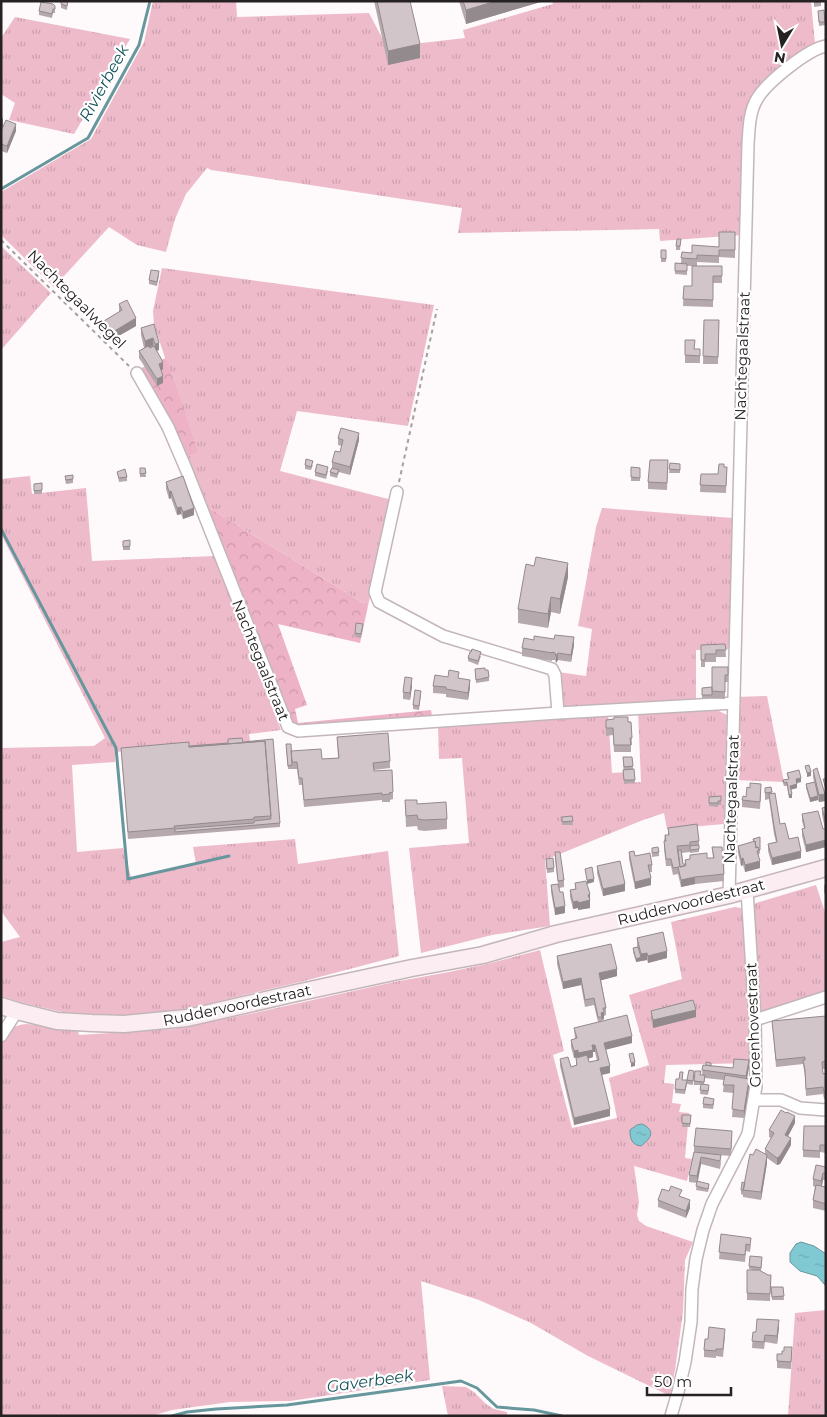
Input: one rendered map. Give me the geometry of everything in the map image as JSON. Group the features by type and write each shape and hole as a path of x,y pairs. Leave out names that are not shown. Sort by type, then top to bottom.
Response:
{"street":[{"name":"Nachtegaalstraat","path":"729,895 748,144 751,116 756,100 771,83 807,54 821,46 826,46"},
{"name":"Nachtegaalstraat","path":"137,373 168,427 288,727 298,731 734,703"},
{"path":"397,492 375,592 379,602 443,636 552,669 555,674 558,713"},
{"name":"Ruddervoordestraat","path":"9,1009 57,1021 124,1024 187,1018 412,968 452,952 480,944 556,934 729,895 826,868"},
{"name":"Groenhovestraat","path":"671,1416 685,1362 691,1322 692,1289 696,1259 703,1230 712,1204 748,1134 754,1100 756,1086 755,1020 747,890"},
{"path":"755,1020 826,997"},
{"path":"1,1036 9,1009"},
{"path":"754,1100 781,1100 800,1108 826,1110"}],"path":[{"name":"Nachtegaalwegel","path":"1,240 137,373"},
{"path":"397,492 437,309"}],"green space":[{"path":"153,1 236,1 237,17 369,13 387,47 465,38 463,30 553,4 552,1 811,1 815,44 753,97 741,235 660,241 659,229 458,233 462,208 207,168 186,194 175,219 166,252 137,245 109,227 54,287 1,235 1,192 91,139 144,42"},
{"path":"15,17 130,39 74,134 9,120 15,103 1,94 1,38"},
{"path":"1,246 51,293 1,350"},
{"path":"162,268 434,305 408,426 297,411 280,471 392,500 368,606 213,510 205,508 187,457 197,452 154,325 153,311"},
{"path":"166,358 198,452 187,457 154,389 139,369"},
{"path":"30,476 32,494 86,488 92,561 215,556 281,730 249,734 250,741 115,752 115,762 72,765 77,852 123,848 131,877 196,864 193,847 295,839 298,864 388,851 399,956 173,1012 113,1016 62,1012 1,996 1,942 20,937 1,911 1,748 94,746 105,738 1,534 1,479"},
{"path":"205,508 213,510 368,606 360,643 278,624 307,705 295,709 298,723 431,710 433,721 293,731"},
{"path":"602,508 733,518 730,649 696,650 696,700 563,707 558,672 586,676 592,629 578,626 596,527"},
{"path":"767,696 784,782 736,780 737,697"},
{"path":"717,710 727,715 724,824 667,829 664,813 545,860 550,926 492,935 421,953 409,848 469,843 462,758 439,759 438,726 608,714 612,773 629,772 629,783 641,782 638,711"},
{"path":"816,885 826,915 826,992 762,1014 758,1009 753,906 756,903"},
{"path":"735,907 741,908 743,917 751,1063 666,1065 664,1083 674,1084 672,1103 681,1104 679,1112 689,1113 685,1158 692,1159 687,1181 634,1166 639,1202 637,1215 639,1221 646,1226 693,1242 685,1260 683,1312 670,1396 588,1356 531,1323 479,1300 421,1281 430,1380 290,1401 230,1402 172,1410 151,1416 1,1416 1,1040 12,1029 27,1024 78,1030 79,1035 174,1029 491,963 540,950 564,1051 553,1055 572,1128 617,1118 609,1078 649,1065 629,995 682,979 671,922"},
{"path":"826,1310 826,1416 788,1416 795,1313"},
{"path":"442,1386 466,1387 494,1409 507,1412 507,1416 448,1416"}],"water":[{"path":"642,1124 651,1132 647,1141 641,1146 632,1141 630,1130"},
{"path":"801,1242 814,1246 826,1254 826,1286 817,1276 800,1271 790,1262 790,1253 796,1244"}],"building":[{"path":"61,1 68,1 67,6 61,4"},
{"path":"377,1 410,1 420,44 388,51"},
{"path":"463,1 496,1 466,10"},
{"path":"41,2 55,6 52,14 39,11"},
{"path":"824,10 825,22 819,22 818,11"},
{"path":"6,120 16,124 7,146 1,144 1,131"},
{"path":"719,232 735,232 735,250 719,250 719,256 697,255 697,259 681,258 682,252 692,253 692,245 719,247"},
{"path":"677,239 681,239 680,246 676,246"},
{"path":"661,250 666,250 666,259 661,258"},
{"path":"675,263 687,264 687,271 675,271"},
{"path":"692,266 722,266 722,276 713,276 713,300 683,299 684,286 692,286"},
{"path":"151,270 159,271 157,282 149,280"},
{"path":"127,300 136,318 108,335 99,324 122,310 119,304"},
{"path":"704,320 719,320 718,357 703,356"},
{"path":"154,324 159,343 155,344 153,338 145,341 141,328"},
{"path":"685,340 695,340 694,349 700,349 700,356 685,355"},
{"path":"148,346 150,348 154,346 163,362 159,364 163,376 157,379 139,351"},
{"path":"341,428 359,433 350,467 332,462 335,451 340,452 343,440 338,438"},
{"path":"306,459 313,461 311,467 305,465"},
{"path":"650,460 668,460 667,483 648,482"},
{"path":"670,463 680,464 680,470 669,469"},
{"path":"317,464 328,467 326,475 315,472"},
{"path":"719,464 724,464 724,467 727,467 726,486 700,485 701,474 718,474"},
{"path":"631,467 640,468 640,478 631,477"},
{"path":"140,468 145,468 146,473 140,474"},
{"path":"332,468 339,470 337,474 330,472"},
{"path":"125,469 127,477 119,478 117,472"},
{"path":"73,475 73,479 66,480 65,476"},
{"path":"183,476 194,508 183,512 181,507 177,508 166,482"},
{"path":"42,483 42,490 34,491 34,484"},
{"path":"130,540 130,546 123,547 123,541"},
{"path":"536,557 568,563 560,599 551,597 548,614 518,609 526,564 534,566"},
{"path":"356,623 363,624 361,634 355,633"},
{"path":"555,635 574,637 571,655 558,653 556,656 552,652 522,648 524,638 534,640 534,636 554,639"},
{"path":"725,644 726,650 716,650 716,654 705,654 705,660 701,660 701,645"},
{"path":"472,649 481,652 478,661 468,658"},
{"path":"712,667 728,667 728,675 725,675 725,692 712,691"},
{"path":"485,668 485,670 488,670 489,677 476,680 475,669"},
{"path":"449,670 459,672 458,678 470,680 468,693 446,689 446,687 433,686 435,675 448,677"},
{"path":"405,677 412,678 410,693 403,692"},
{"path":"712,687 712,695 702,695 702,688"},
{"path":"415,690 421,691 419,706 413,705"},
{"path":"614,717 628,717 628,722 631,722 631,745 614,745 613,728 606,728 606,720 614,719"},
{"path":"388,733 390,761 373,763 374,771 392,770 393,792 382,795 382,793 304,800 302,778 299,778 297,762 292,762 291,751 321,749 322,759 339,758 337,737"},
{"path":"242,738 243,742 273,739 280,823 175,832 175,829 254,823 254,821 271,819 265,741 189,747 228,743 228,739"},
{"path":"265,741 271,816 128,832 121,748 189,742 189,747"},
{"path":"286,744 291,744 292,765 288,766"},
{"path":"623,757 632,757 633,766 624,767"},
{"path":"809,765 811,772 807,773 805,766"},
{"path":"817,768 825,794 819,795 813,770"},
{"path":"634,769 635,780 624,780 623,770"},
{"path":"799,770 801,778 796,779 797,784 790,786 792,794 789,795 787,782 784,783 783,780 789,779 787,773"},
{"path":"815,782 818,796 810,798 806,784"},
{"path":"750,783 761,784 760,802 742,800 743,796 746,797 747,787 750,788"},
{"path":"771,787 772,792 765,793 765,788"},
{"path":"775,793 780,824 785,823 789,839 798,837 801,851 772,858 768,844 777,842 769,794"},
{"path":"721,796 721,801 718,801 718,803 709,803 709,797"},
{"path":"405,800 417,800 417,804 446,802 447,819 424,820 418,819 417,815 406,816"},
{"path":"826,807 826,822 822,808"},
{"path":"818,811 823,829 826,828 826,840 806,845 802,829 805,828 802,814"},
{"path":"572,816 573,821 562,822 562,817"},
{"path":"697,824 699,841 690,842 690,845 677,846 680,867 686,865 685,860 690,859 690,855 707,853 707,858 714,858 712,847 722,847 724,874 681,880 678,867 673,868 671,859 666,859 664,841 666,841 665,835 669,835 668,828"},
{"path":"760,837 759,850 758,847 756,848 753,839"},
{"path":"755,841 756,848 758,847 759,850 757,851 760,861 745,865 743,858 741,859 738,846"},
{"path":"699,845 699,849 690,850 690,846"},
{"path":"658,847 659,852 652,853 652,848"},
{"path":"678,850 681,850 685,866 680,867"},
{"path":"634,851 635,856 650,853 652,865 648,865 651,878 635,882 629,852"},
{"path":"555,852 560,852 564,880 558,881"},
{"path":"553,858 554,868 547,869 546,859"},
{"path":"620,861 625,884 603,889 597,866"},
{"path":"592,867 594,879 587,880 585,869"},
{"path":"586,881 590,900 578,903 578,901 573,902 570,890 576,889 575,883"},
{"path":"558,884 560,892 563,892 565,906 555,908 551,885"},
{"path":"663,932 667,951 648,956 647,953 641,954 637,938"},
{"path":"611,944 617,969 599,973 606,1008 603,1008 602,1017 598,1017 594,998 585,1000 581,978 563,982 557,956"},
{"path":"638,947 641,957 636,959 633,948"},
{"path":"693,1000 696,1010 653,1020 651,1011"},
{"path":"627,1015 632,1036 604,1043 610,1066 600,1068 610,1109 574,1118 560,1059 568,1057 571,1067 577,1065 576,1058 587,1055 589,1062 599,1060 595,1045 592,1045 593,1050 578,1053 578,1050 574,1051 571,1040 577,1038 574,1028"},
{"path":"826,1016 826,1061 822,1062 823,1074 826,1073 826,1091 824,1092 823,1087 806,1089 803,1060 805,1060 805,1057 776,1060 772,1021"},
{"path":"633,1053 635,1062 631,1063 629,1054"},
{"path":"734,1059 749,1060 746,1076 702,1070 703,1065 733,1068"},
{"path":"689,1070 694,1071 693,1081 687,1080"},
{"path":"695,1071 701,1071 700,1075 705,1075 704,1082 694,1081"},
{"path":"680,1072 683,1072 682,1080 687,1080 685,1090 675,1089 676,1079 679,1079"},
{"path":"725,1075 749,1079 744,1111 732,1109 734,1085 723,1085"},
{"path":"701,1084 709,1085 708,1091 700,1090"},
{"path":"704,1097 714,1099 713,1105 703,1104"},
{"path":"781,1110 795,1116 785,1135 791,1138 777,1158 765,1149 774,1133 769,1130"},
{"path":"682,1115 691,1115 690,1124 682,1123"},
{"path":"804,1126 826,1126 826,1145 820,1145 820,1151 803,1150"},
{"path":"696,1128 732,1131 731,1149 694,1146"},
{"path":"756,1149 767,1155 761,1192 743,1190 750,1154 753,1155"},
{"path":"694,1152 721,1155 720,1161 701,1157 697,1176 689,1175"},
{"path":"816,1165 826,1167 826,1173 823,1173 821,1181 813,1179"},
{"path":"697,1181 709,1184 708,1189 696,1186"},
{"path":"742,1182 745,1183 743,1191 741,1190"},
{"path":"816,1185 826,1187 826,1204 813,1200"},
{"path":"671,1186 682,1190 679,1196 690,1200 686,1211 658,1200 662,1189 669,1191"},
{"path":"721,1234 751,1238 750,1245 746,1244 745,1255 719,1252"},
{"path":"750,1256 762,1257 761,1268 749,1266"},
{"path":"747,1270 759,1270 771,1275 770,1294 747,1293"},
{"path":"771,1287 783,1287 784,1296 772,1297"},
{"path":"757,1319 779,1320 777,1336 765,1335 764,1342 752,1341 753,1332 756,1332"},
{"path":"709,1327 725,1329 723,1349 716,1349 716,1351 704,1350 705,1339 708,1339"},
{"path":"784,1347 792,1347 791,1362 777,1361 777,1354 782,1354"}],"waterway":[{"name":"Rivierbeek","path":"1,189 88,138 139,45 150,1"},
{"path":"1,529 116,748 128,879 229,856"},
{"name":"Gaverbeek","path":"172,1416 187,1412 216,1409 287,1405 461,1381 477,1388 497,1407 534,1410 562,1416"}]}
